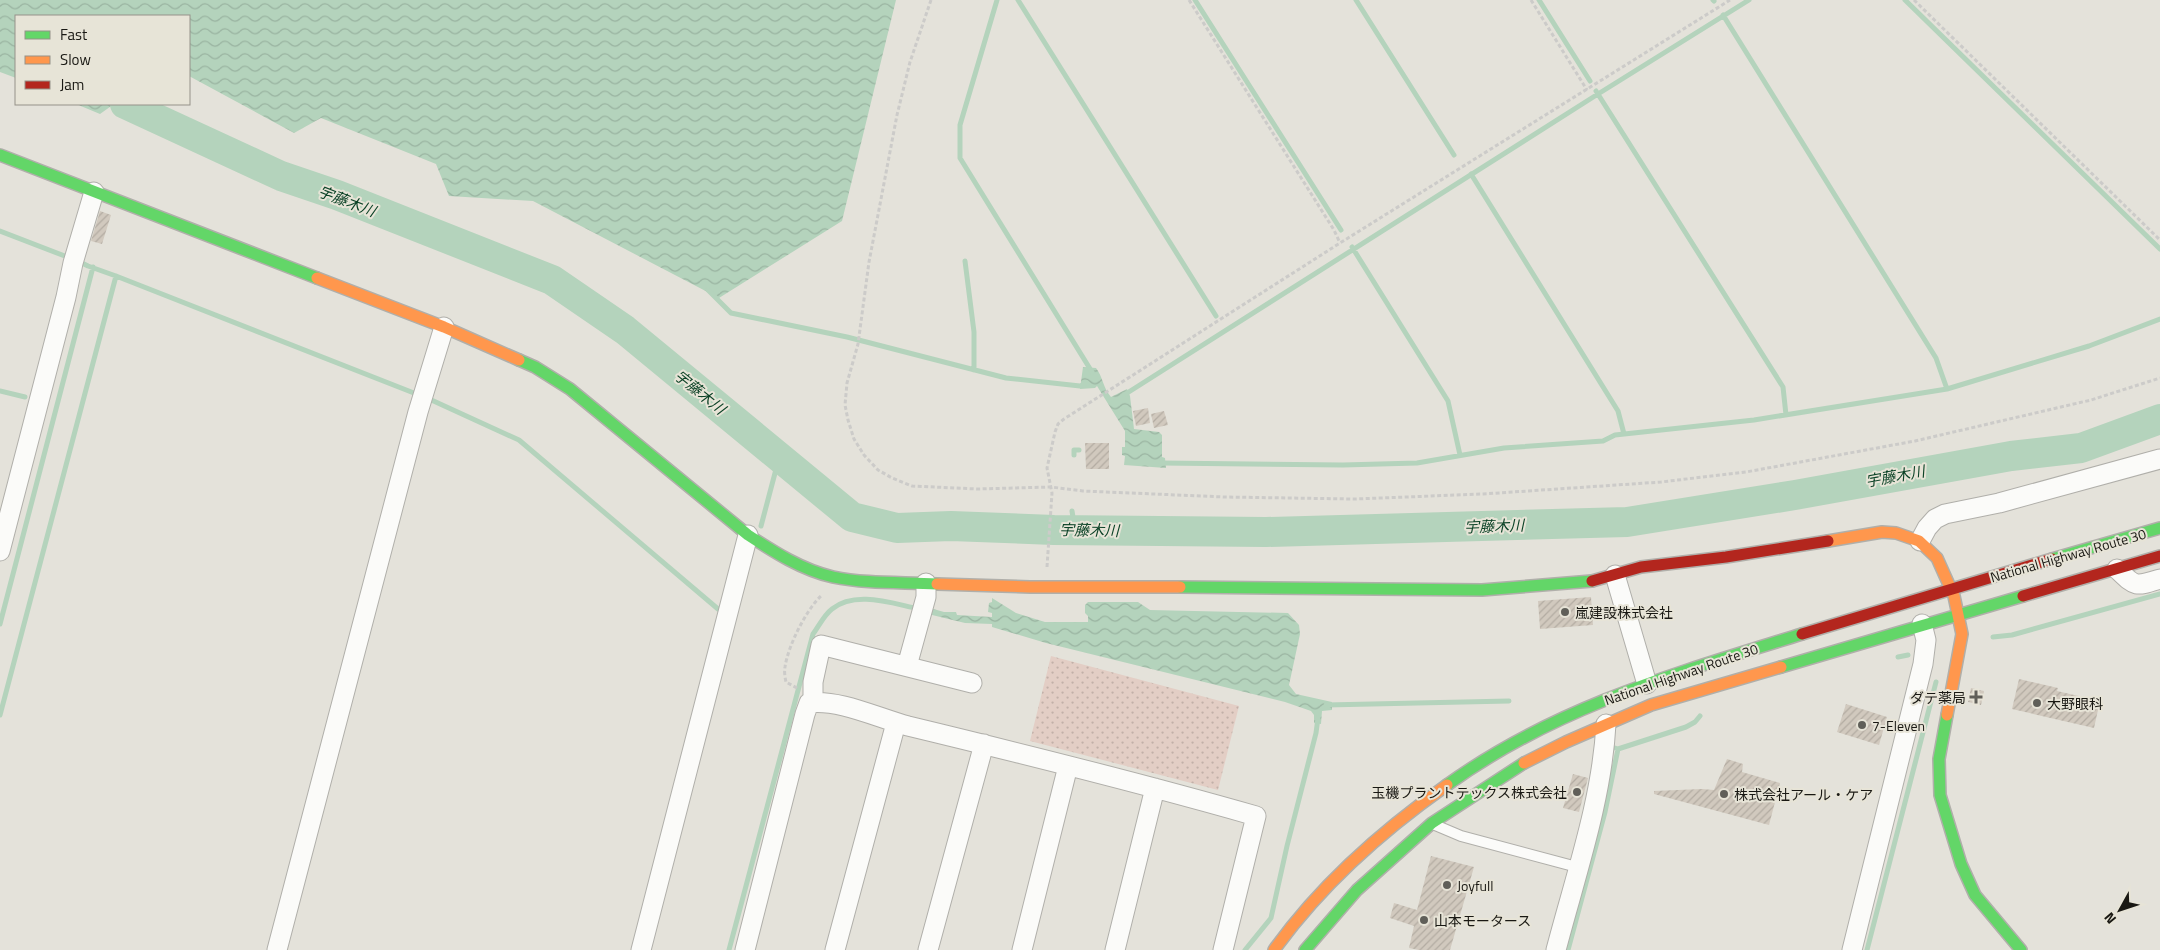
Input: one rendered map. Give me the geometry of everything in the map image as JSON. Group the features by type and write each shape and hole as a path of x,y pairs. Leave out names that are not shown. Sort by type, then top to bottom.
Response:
{"main road":[{"path":"0,156 444,327 535,367 570,390 748,535 778,554 811,570 846,578 1030,587 1303,587 1482,590 1588,582 1641,567 1670,562 1726,557 1882,532 1900,534 1920,541 1931,552 1943,569 1960,614 1961,643 1939,759 1940,795 1961,864 1976,895 2022,950"},
{"name":"National Highway Route 30","path":"1274,950 1342,872 1380,836 1457,777 1556,720 1647,684 1951,588 2160,528"},
{"name":"National Highway Route 30","path":"1305,950 1357,890 1432,823 1518,766 1606,724 1651,705 1922,624 2160,556"}],"street":[{"path":"0,551 74,260 94,192"},
{"path":"277,950 422,396 444,327"},
{"path":"1920,541 1927,528 1935,519 1945,514 1999,503 2160,459"},
{"path":"641,950 748,535"},
{"path":"2117,569 2132,583 2140,585 2160,579"},
{"path":"1615,575 1647,684"},
{"path":"907,666 922,610 926,583"},
{"path":"1852,950 1923,664 1926,640 1922,624"},
{"path":"813,702 813,682 821,645 972,683"},
{"path":"745,950 805,714 809,703 813,702 822,702 896,723 1155,788 1256,816 1223,950"},
{"path":"834,950 896,723"},
{"path":"1556,950 1599,785 1605,749 1606,724"},
{"path":"928,950 984,744"},
{"path":"1022,950 1068,766"},
{"path":"1115,950 1155,788"}],"lane":[{"path":"1432,823 1461,836 1577,868"}],"path":[{"path":"931,0 910,62 897,115 869,262 858,344 846,383 845,405 854,439 864,455 878,470 912,486 986,489 1050,487 1083,491 1225,497 1354,499 1483,494 1661,482 1746,472 1915,442 2091,400 2160,378"},
{"path":"1190,0 1334,230 1340,243"},
{"path":"1531,0 1587,90"},
{"path":"1047,566 1052,493 1047,468 1054,432 1058,424 1340,243 1730,0"},
{"path":"1914,0 2160,240"},
{"path":"793,687 786,682 784,667 800,626 819,598 846,578"}],"shaded area":[{"path":"1051,656 1239,706 1218,790 1030,741"}],"water":[{"path":"0,0 896,0 842,221 719,298 533,201 449,196 436,164 321,118 294,133 190,77 190,15 15,15 15,78 0,72"},
{"path":"78,105 113,105 100,114"},
{"path":"1083,367 1096,368 1111,397 1127,389 1130,396 1134,429 1159,432 1162,435 1162,457 1165,458 1166,468 1124,465 1125,456 1122,455 1122,447 1125,447 1125,431 1097,386 1095,388 1080,389"},
{"path":"992,598 1016,613 1045,622 1088,622 1085,605 1088,602 1138,602 1150,610 1288,613 1299,625 1300,634 1289,685 1296,694 1332,702 1332,710 1322,711 1321,724 1314,723 1314,715 1311,711 1285,702 1046,643 992,627 992,624 965,623 928,614 930,608 944,612 956,612 957,615 992,617 992,613 988,612 989,603 992,602"}],"building":[{"path":"100,211 111,215 102,244 91,241"},
{"path":"1148,408 1150,423 1136,426 1133,411"},
{"path":"1164,411 1168,425 1154,428 1151,414"},
{"path":"1085,443 1109,443 1109,469 1086,469"},
{"name":"嵐建設株式会社","path":"1591,597 1593,625 1540,629 1538,601"},
{"name":"大野眼科","path":"2019,679 2058,688 2057,691 2100,701 2094,728 2012,709"},
{"name":"ダテ薬局","path":"1971,688 1984,691 1981,705 1968,702"},
{"name":"7-Eleven","path":"1846,704 1887,717 1879,745 1837,732"},
{"name":"株式会社アール・ケア","path":"1727,759 1743,764 1742,772 1780,783 1769,825 1654,794 1654,791 1714,790"},
{"name":"玉機プラントテックス株式会社","path":"1573,774 1588,778 1579,812 1563,808"},
{"path":"1431,856 1474,867 1450,950 1419,950 1409,948 1414,926 1390,918 1394,903 1417,910"}],"waterway":[{"path":"997,0 960,125 960,158 1092,372"},
{"path":"1018,0 1216,316"},
{"path":"1195,0 1341,230"},
{"path":"1356,0 1454,155"},
{"path":"1539,0 1590,81"},
{"path":"1124,395 1749,0"},
{"path":"1905,0 2160,249"},
{"path":"1723,15 1936,358 1947,389"},
{"path":"1596,91 1783,387 1786,415"},
{"name":"宇藤木川","path":"127,105 281,176 337,195 552,280 625,330 852,517 897,528 951,526 1054,530 1266,532 1627,522 1795,495 2011,456 2081,448 2160,419"},
{"path":"1471,174 1618,411 1624,434"},
{"path":"0,231 70,258"},
{"path":"1352,247 1448,401 1460,455"},
{"path":"78,261 419,395"},
{"path":"965,261 974,332 974,370"},
{"path":"0,624 93,267"},
{"path":"0,715 116,276"},
{"path":"708,290 731,313 847,337 1006,378 1080,386 1087,383"},
{"path":"1161,463 1343,465 1417,463 1504,448 1603,441 1615,435 1754,420 1947,389 2089,346 2160,319"},
{"path":"0,391 25,397"},
{"path":"427,398 519,440 718,609"},
{"path":"1074,455 1074,450 1079,450"},
{"path":"761,526 779,458"},
{"path":"1072,511 1075,530"},
{"path":"1993,637 2012,635 2160,594"},
{"path":"729,950 813,634 829,611 842,603 852,600 875,600 920,609"},
{"path":"1898,657 1908,655"},
{"path":"1867,950 1936,682"},
{"path":"1326,705 1509,701"},
{"path":"1615,748 1618,749 1686,727 1695,722 1700,716"},
{"path":"1245,950 1271,918 1318,718"},
{"path":"1568,950 1605,812 1618,749"}],"traffic: fast":[{"path":"0,155 317,278"},
{"path":"519,360 535,367 570,389 748,535 789,560 810,570 833,577 872,582 937,584"},
{"path":"2052,559 2160,528"},
{"path":"1180,587 1482,590 1592,581"},
{"path":"1781,667 2023,596"},
{"path":"1447,785 1488,758 1530,734 1574,713 1663,678 1802,634"},
{"path":"1947,715 1939,759 1940,795 1961,864 1975,895 2021,950"},
{"path":"1305,950 1357,890 1432,823 1524,763"}],"traffic: slow":[{"path":"317,278 444,327 519,360"},
{"path":"1828,541 1882,532 1896,533 1919,541 1937,558 1954,596 1962,634 1947,715"},
{"path":"937,584 1030,587 1180,587"},
{"path":"1524,763 1566,742 1651,705 1781,667"},
{"path":"1274,950 1311,904 1354,860 1399,821 1447,785"}],"traffic: jam":[{"path":"1592,581 1641,567 1726,557 1828,541"},
{"path":"2023,596 2160,556"},
{"path":"1802,634 2052,559"}],"place":[{"name":"嵐建設株式会社","path":"1565,612"},
{"name":"ダテ薬局","path":"1976,697"},
{"name":"大野眼科","path":"2037,703"},
{"name":"7-Eleven","path":"1862,725"},
{"name":"玉機プラントテックス株式会社","path":"1577,792"},
{"name":"株式会社アール・ケア","path":"1724,794"},
{"name":"Joyfull","path":"1447,885"},
{"name":"山本モータース","path":"1424,920"}]}
